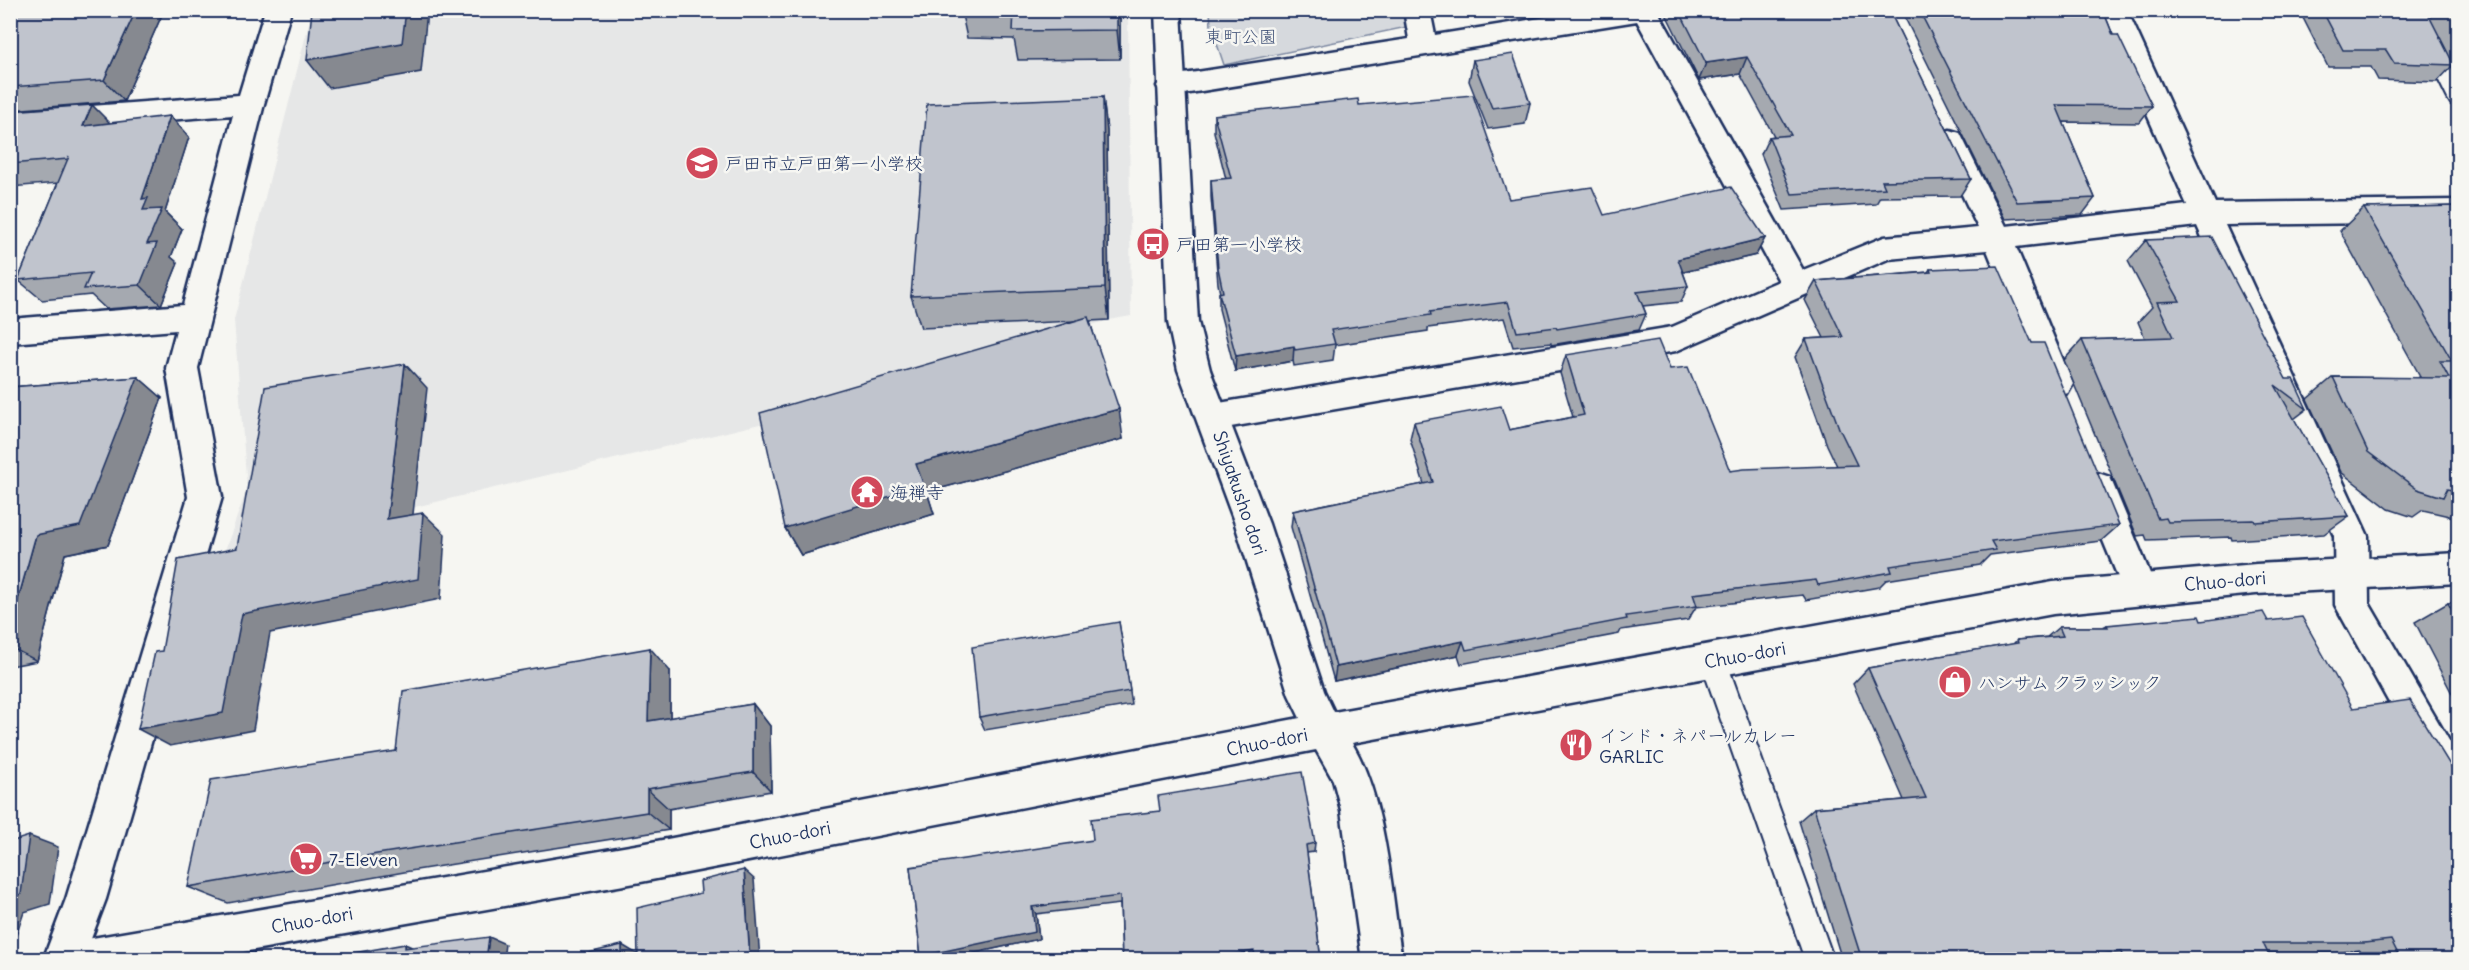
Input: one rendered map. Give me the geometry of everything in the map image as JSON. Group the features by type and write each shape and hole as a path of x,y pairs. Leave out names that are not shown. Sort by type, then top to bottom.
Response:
{"street":[{"path":"63,960 86,899 206,497 182,368 250,104 278,10"},
{"name":"Shiyakusho dori","path":"1168,10 1183,322 1194,370 1214,417 1252,524 1307,695 1350,774 1360,810 1383,960"},
{"path":"1417,10 1424,47"},
{"path":"2114,10 2351,536 2352,604 2458,791"},
{"path":"1171,86 1648,11 1796,285"},
{"path":"10,122 250,104"},
{"path":"1937,114 1997,238 2068,413"},
{"path":"1214,417 1676,339 1884,248 1997,238 2206,214 2458,211"},
{"path":"10,331 196,316"},
{"path":"2086,457 2139,588"},
{"name":"Chuo-dori","path":"81,960 641,863 1325,731 2053,598 2139,588 2352,571 2458,568"}],"lane":[{"path":"2413,10 2458,99"},
{"path":"1713,660 1820,960"}],"shaded area":[{"name":"戸田市立戸田第一小学校","path":"312,11 1128,11 1131,316 1109,320 764,423 224,553 247,489 234,320"}],"green space":[{"name":"東町公園","path":"1210,11 1404,11 1407,27 1224,65 1211,26"}],"building":[{"path":"10,10 136,10 104,80 10,87"},
{"path":"312,10 406,10 402,43 307,60"},
{"path":"1014,10 1117,10 1117,30 1013,31"},
{"path":"1679,10 1889,10 1971,179 1882,181 1885,188 1792,194 1769,137 1791,135 1747,57 1706,63"},
{"path":"1919,10 2103,10 2113,35 2118,35 2152,106 2056,105 2095,198 2017,202"},
{"path":"2322,10 2426,10 2454,65 2394,63 2386,50 2343,50"},
{"path":"1513,54 1530,103 1492,108 1473,60"},
{"path":"1473,95 1509,199 1592,187 1604,215 1731,187 1765,238 1678,259 1688,286 1637,292 1646,314 1557,329 1556,327 1517,332 1508,302 1430,312 1431,315 1331,330 1335,344 1295,350 1294,346 1236,356 1219,293 1223,292 1218,268 1211,180 1231,178 1214,115 1358,99 1359,105"},
{"path":"1103,97 1105,288 911,296 927,104"},
{"path":"92,105 83,126 170,116 142,199 148,198 143,210 162,209 147,244 157,243 140,285 84,289 91,273 18,280 68,159 10,164 10,111"},
{"path":"2458,206 2458,491 2447,489 2443,497 2417,489 2368,452 2333,377 2449,378 2440,361 2452,361 2364,208"},
{"path":"2212,237 2286,379 2293,379 2307,409 2275,385 2349,516 2255,522 2254,520 2168,522 2166,518 2158,519 2082,340 2173,337 2157,302 2180,301 2146,240"},
{"path":"1998,266 2032,343 2044,343 2119,525 1991,541 1996,550 1890,566 1892,572 1818,585 1816,580 1693,594 1697,606 1626,616 1627,619 1466,650 1463,641 1336,667 1293,511 1433,482 1414,422 1501,406 1509,430 1584,415 1566,355 1658,340 1670,369 1688,367 1730,471 1857,465 1839,428 1806,339 1843,337 1816,281 1931,272 1930,269"},
{"path":"1088,317 1119,409 916,464 924,486 785,528 760,413"},
{"path":"405,364 387,519 423,513 418,579 242,614 223,713 138,729 155,652 162,651 178,560 237,548 265,387"},
{"path":"138,377 80,526 36,535 10,628 10,387"},
{"path":"2458,602 2458,622 2448,603"},
{"path":"2263,612 2268,621 2302,617 2353,708 2410,700 2458,778 2458,960 2401,960 2391,940 2364,943 2263,943 2271,960 2125,960 2122,952 2039,960 1862,960 1814,808 1926,798 1868,668 2018,643 2017,640 2063,636 2059,627 2108,627 2107,625 2199,616 2201,621"},
{"path":"1119,622 1130,691 979,717 972,647"},
{"path":"650,648 648,721 753,704 753,772 647,789 647,812 377,854 188,887 211,780 396,751 403,691"},
{"path":"1302,772 1315,843 1306,845 1321,960 1256,960 1254,951 1203,960 1122,960 1120,896 1032,907 1035,932 921,956 910,867 1093,840 1091,819 1160,811 1158,796"},
{"path":"29,836 21,894 10,898 10,842"},
{"path":"744,870 750,960 638,960 637,908 701,893 700,881"},
{"path":"489,937 486,960 353,960 354,953 405,944 405,948"},
{"path":"622,945 622,960 567,960 567,958"}],"place":[{"name":"戸田市立戸田第一小学校","path":"702,163"},
{"name":"戸田第一小学校","path":"1153,244"},
{"name":"海禅寺","path":"867,492"},
{"name":"ハンサム クラッシック","path":"1955,682"},
{"name":"インド・ネパールカレー GARLIC","path":"1576,745"},
{"name":"7-Eleven","path":"306,859"}]}
